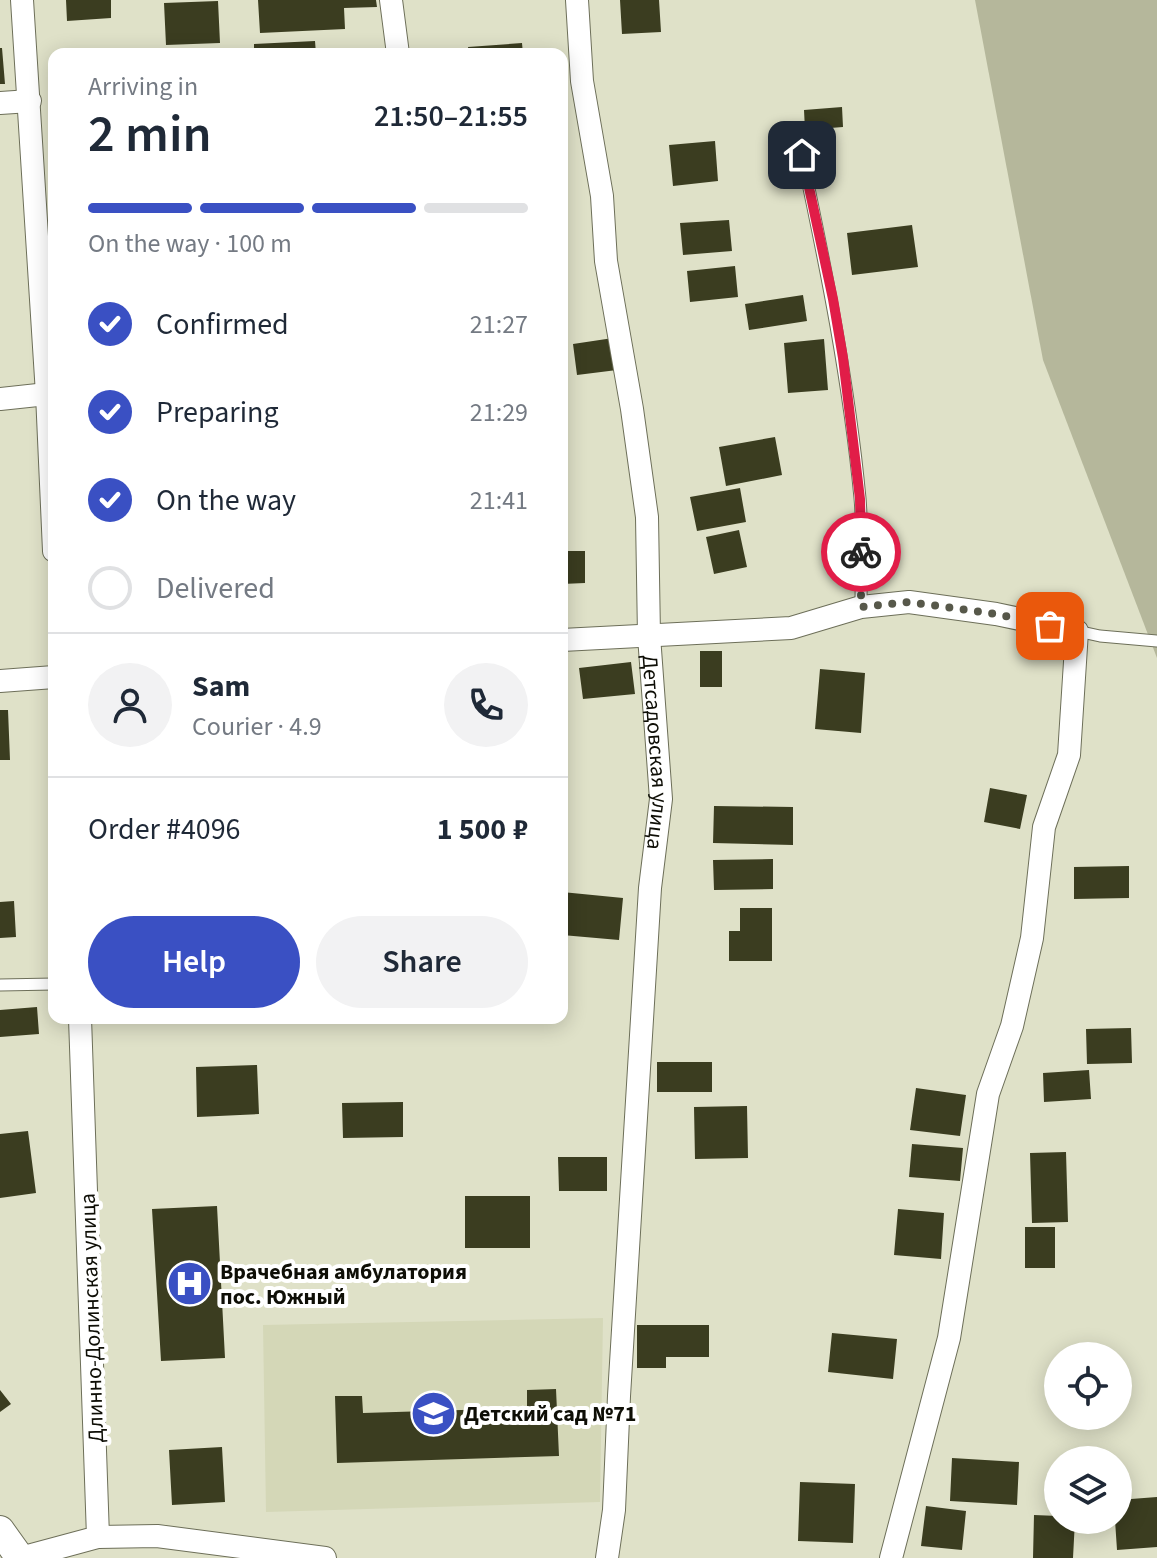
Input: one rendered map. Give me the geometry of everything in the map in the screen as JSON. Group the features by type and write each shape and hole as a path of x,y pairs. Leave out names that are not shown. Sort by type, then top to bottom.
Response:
{"street":[{"path":"22,0 48,416"},
{"path":"391,0 397,48"},
{"name":"Детсадовская улица","path":"577,0 582,81 602,196 606,261 647,517 649,636 661,799 650,888 614,1510 607,1558"},
{"path":"0,103 30,101"},
{"path":"0,399 47,394"},
{"path":"568,640 791,628 861,607 909,602 996,614 1077,631 1069,755 1044,827 1032,938 1012,1026 988,1094 949,1338 891,1558"},
{"path":"0,681 48,677"},
{"name":"Длинно-Долинская улица","path":"80,1024 98,1537"},
{"path":"0,1530 20,1558 98,1537 157,1536 325,1558"}],"lane":[{"path":"802,155 843,358 860,499 861,607"},
{"path":"1077,631 1157,641"},
{"path":"0,985 48,984"}],"shaded area":[{"path":"975,0 1157,0 1157,658 1043,360"},
{"name":"Детский сад №71","path":"603,1318 600,1502 266,1512 263,1325"}],"building":[{"path":"66,0 111,0 111,18 67,21"},
{"path":"258,0 376,0 377,7 344,8 345,29 260,33"},
{"path":"620,0 659,0 661,32 622,34"},
{"path":"218,1 220,43 166,45 164,3"},
{"path":"315,41 316,48 254,48 254,44"},
{"path":"522,43 522,48 468,48"},
{"path":"2,48 5,84 0,84"},
{"path":"842,107 843,127 805,130 804,110"},
{"path":"715,141 718,181 673,186 669,145"},
{"path":"729,220 732,251 683,255 680,223"},
{"path":"912,225 918,267 852,275 847,233"},
{"path":"735,266 738,297 690,302 687,271"},
{"path":"803,295 807,321 749,330 745,304"},
{"path":"613,338 617,370 577,375 573,344"},
{"path":"824,339 828,390 788,393 784,343"},
{"path":"775,437 782,475 726,486 719,447"},
{"path":"740,488 746,522 697,531 690,497"},
{"path":"739,530 747,567 714,574 706,537"},
{"path":"568,551 585,551 585,583 568,584"},
{"path":"700,651 722,651 722,687 700,687"},
{"path":"631,662 635,694 583,699 579,668"},
{"path":"820,669 865,673 861,733 815,729"},
{"path":"0,710 8,710 10,760 0,760"},
{"path":"990,788 1027,795 1020,829 984,822"},
{"path":"714,806 793,807 793,845 713,843"},
{"path":"773,859 773,889 714,890 713,860"},
{"path":"1129,866 1129,898 1074,899 1074,867"},
{"path":"568,893 623,898 619,940 568,936"},
{"path":"14,901 16,937 0,938 0,902"},
{"path":"740,908 772,908 772,961 729,961 729,931 740,931"},
{"path":"37,1007 39,1034 0,1037 0,1010"},
{"path":"1131,1028 1132,1063 1087,1064 1086,1029"},
{"path":"657,1062 712,1062 712,1092 657,1092"},
{"path":"257,1065 259,1114 197,1117 196,1067"},
{"path":"1089,1070 1091,1099 1044,1102 1043,1073"},
{"path":"916,1088 966,1095 960,1136 910,1130"},
{"path":"403,1102 403,1137 343,1138 342,1103"},
{"path":"747,1106 748,1158 695,1159 694,1107"},
{"path":"28,1131 36,1193 0,1198 0,1134"},
{"path":"912,1144 963,1148 960,1181 909,1177"},
{"path":"1066,1152 1068,1222 1032,1223 1030,1153"},
{"path":"558,1157 607,1157 607,1191 559,1191"},
{"path":"465,1196 530,1196 530,1248 465,1248"},
{"name":"Врачебная амбулатория пос. Южный","path":"217,1206 225,1358 161,1361 152,1209"},
{"path":"898,1209 944,1213 941,1259 894,1255"},
{"path":"1025,1227 1055,1227 1055,1268 1025,1268"},
{"path":"637,1325 709,1325 709,1357 666,1357 666,1368 637,1368"},
{"path":"832,1333 897,1339 893,1379 828,1372"},
{"name":"Детский сад №71","path":"556,1389 559,1456 337,1463 335,1396 362,1396 363,1413 527,1408 527,1390"},
{"path":"0,1390 11,1404 0,1412"},
{"path":"222,1447 225,1502 172,1505 169,1450"},
{"path":"952,1458 1019,1462 1017,1505 950,1501"},
{"path":"800,1482 855,1484 853,1543 798,1541"},
{"path":"1157,1497 1157,1547 1117,1550 1116,1534 1132,1534 1132,1499"},
{"path":"926,1506 966,1511 962,1550 921,1546"},
{"path":"1034,1515 1044,1515 1044,1534 1074,1534 1073,1558 1033,1558"}],"way so far":[{"path":"861,552 861,607 909,602 996,614 1050,626"}],"place":[{"name":"Врачебная амбулатория пос. Южный","path":"189,1284"},
{"name":"Детский сад №71","path":"433,1413"}],"route":[{"path":"802,155 843,358 860,499 861,552"}]}
